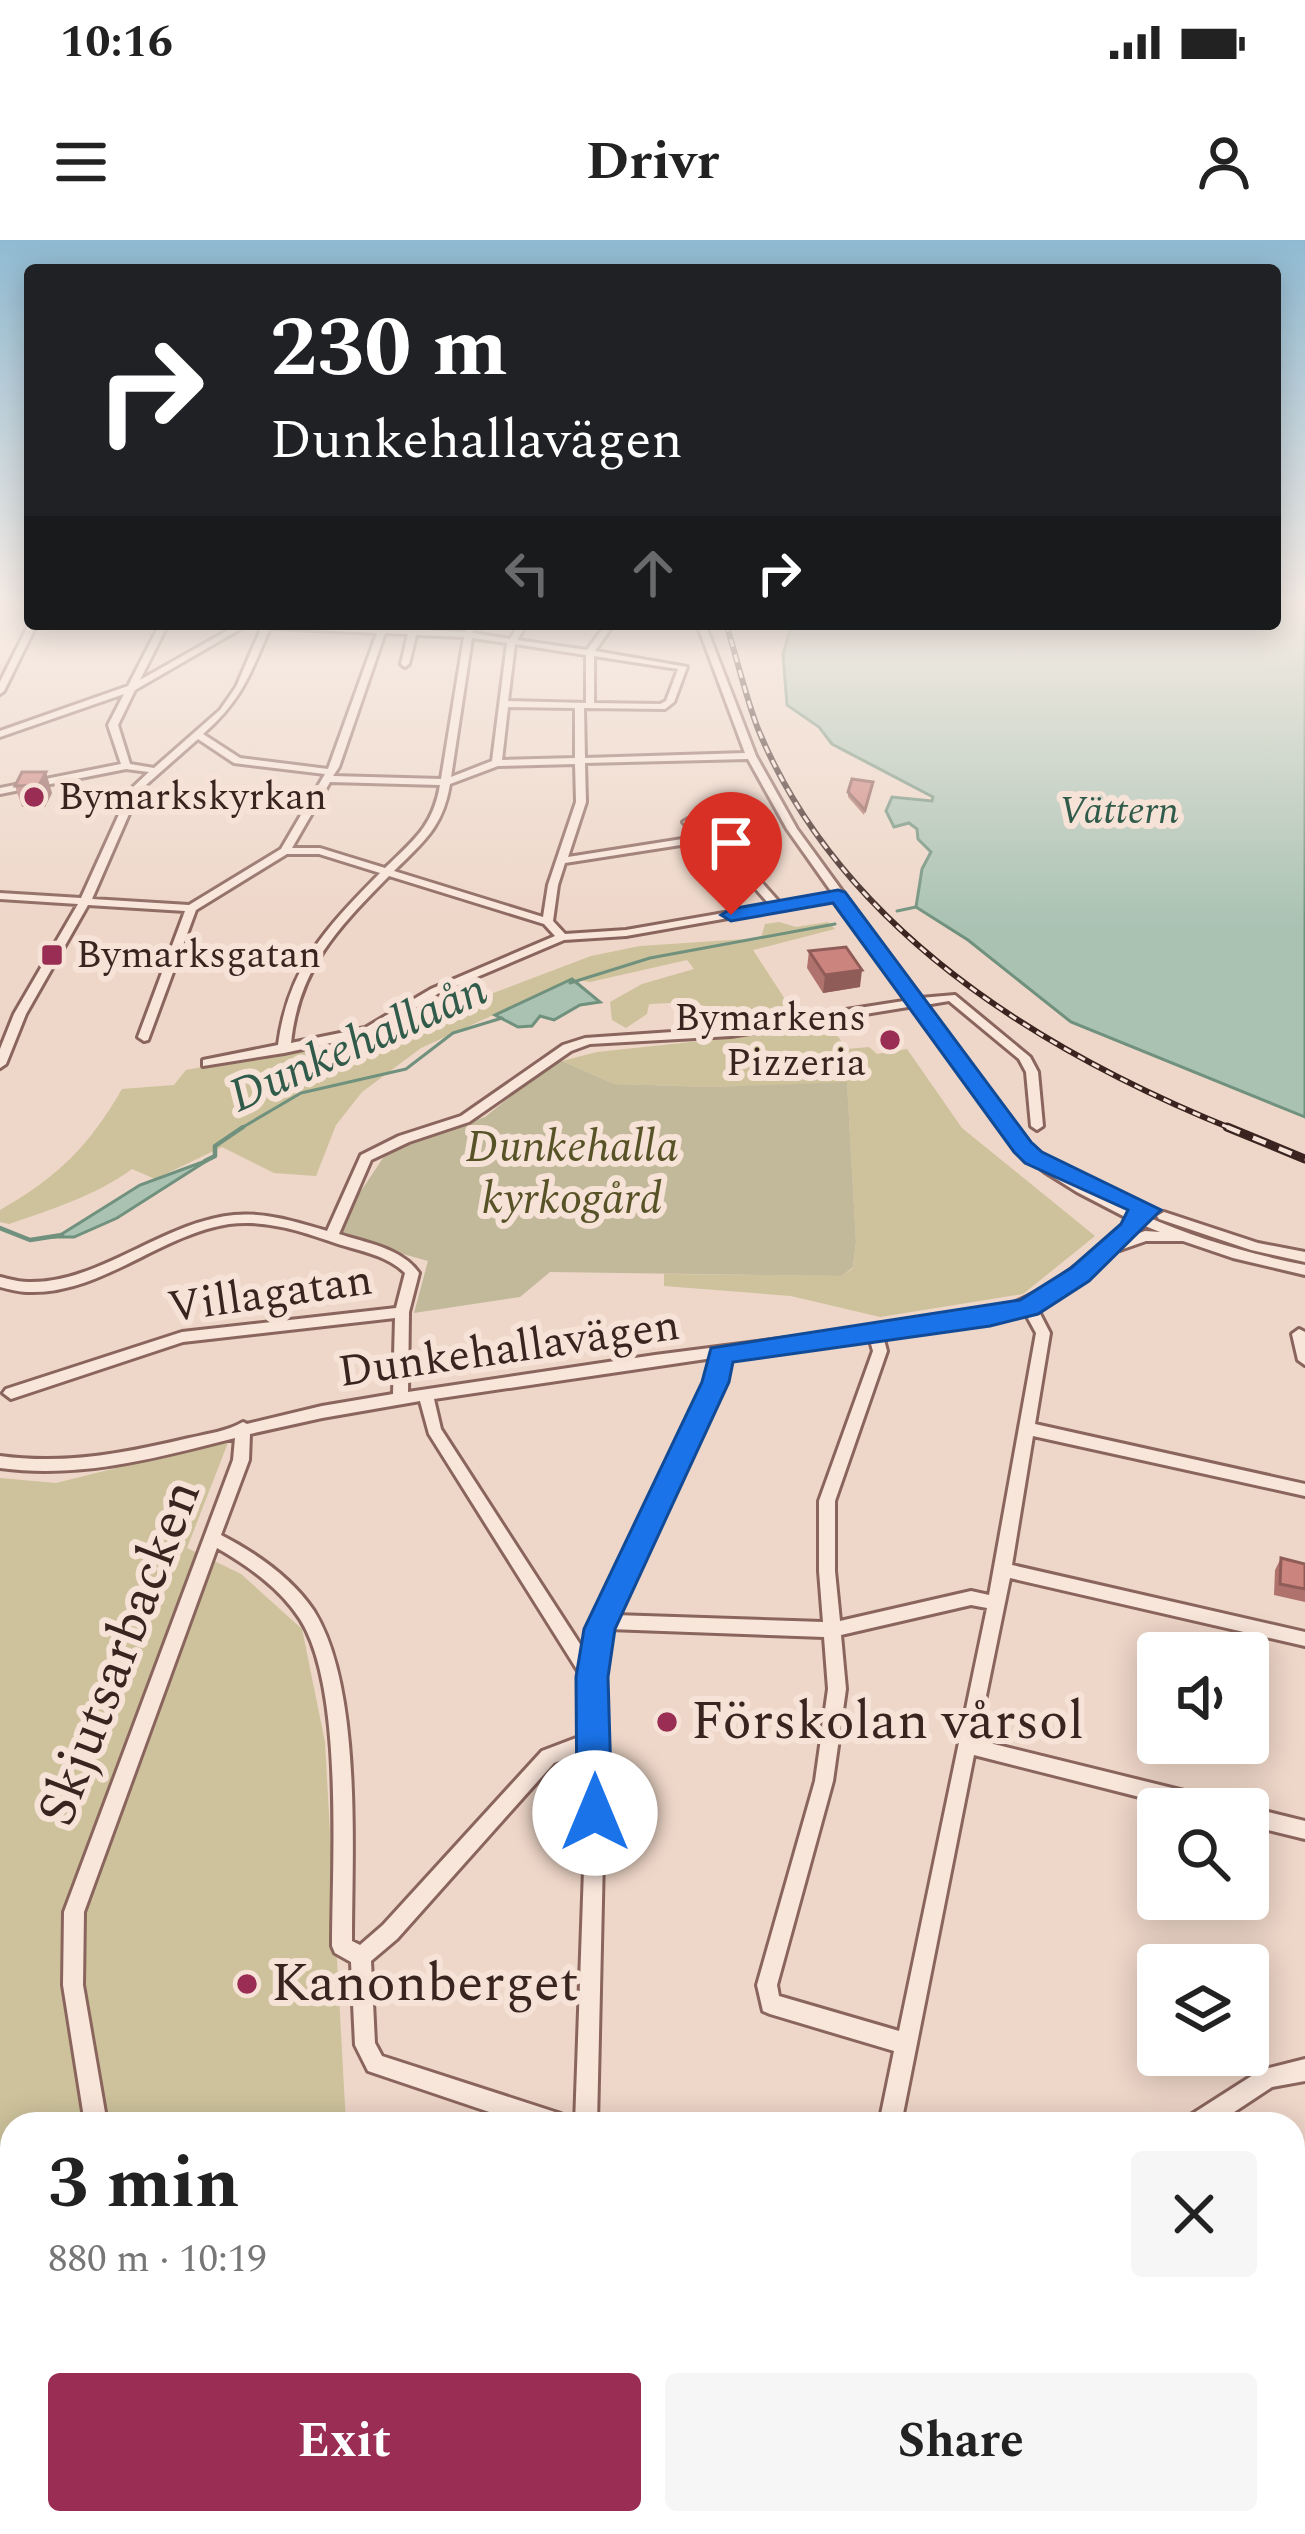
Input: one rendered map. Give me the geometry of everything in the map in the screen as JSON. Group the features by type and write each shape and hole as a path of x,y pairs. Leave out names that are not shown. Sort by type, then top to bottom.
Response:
{"street":[{"path":"0,734 58,714"},
{"path":"118,714 113,725 126,766"},
{"path":"0,1064 26,1003 85,902 135,790 152,770 222,714"},
{"path":"0,896 191,908 285,851 329,775 351,714"},
{"path":"284,1049 292,992 307,962 436,818 456,714"},
{"path":"497,763 503,714"},
{"path":"548,922 560,862 581,802 584,714"},
{"path":"735,714 751,756 792,830 993,1111 1034,1157 1067,1184 1199,1242"},
{"path":"198,735 237,761 329,775 446,782 497,763 751,756"},
{"path":"0,790 126,766 152,770"},
{"path":"688,822 702,839 743,868 777,906"},
{"path":"560,862 702,839"},
{"path":"285,851 334,853 548,922 562,937"},
{"path":"207,1063 369,1031 435,991 562,937 626,933 838,896"},
{"path":"144,1037 191,908"},
{"path":"331,1236 365,1159 404,1139 465,1119 566,1048 589,1041 731,1032 951,997 1015,1048 1032,1072 1037,1126"},
{"path":"1034,1157 1138,1215 1305,1257"},
{"name":"Dunkehallavägen","path":"0,1462 34,1467 89,1465 243,1428 400,1399 990,1317 1029,1307 1063,1288 1138,1215"},
{"path":"0,1282 20,1286 64,1282 190,1230 228,1220 258,1220 331,1236 409,1265 412,1281 402,1312 400,1399"},
{"path":"1106,1249 1145,1236 1199,1242 1305,1270"},
{"path":"892,2112 1003,1570 1042,1333 1029,1307"},
{"name":"Villagatan","path":"11,1393 182,1337 402,1312"},
{"path":"875,1332 880,1351 827,1501 837,1689 824,1781 767,1985 770,2004 904,2044"},
{"path":"1299,1334 1305,1360"},
{"path":"586,2112 595,1739 592,1677 602,1622 715,1382 721,1354"},
{"path":"426,1396 434,1430 592,1677"},
{"name":"Skjutsarbacken","path":"94,2112 73,1985 74,1912 241,1460 243,1428"},
{"path":"1025,1428 1305,1490"},
{"path":"212,1538 253,1562 315,1629 338,1738 342,1946 361,1957"},
{"path":"1003,1570 1305,1639"},
{"path":"602,1622 833,1630 971,1598 995,1603"},
{"path":"361,1957 390,1932 548,1757 595,1739"},
{"path":"967,1745 1138,1788"},
{"path":"1269,1821 1305,1830"},
{"path":"361,1957 365,2045 376,2064 522,2112"},
{"path":"1215,2112 1268,2077 1305,2070"}],"shaded area":[{"path":"828,922 835,929 753,950 792,1010 815,1010 816,1015 761,1020 689,1002 649,1004 647,1014 626,1028 612,1020 610,1002 642,984 694,969 687,960 590,982 572,979 421,1048 362,1092 336,1125 316,1176 274,1173 222,1147 155,1179 132,1169 73,1201 9,1224 0,1222 0,1210 39,1185 84,1144 122,1089 174,1085 186,1070 355,1039 422,1020 591,956 640,946 761,938 765,924 796,927"},
{"path":"831,1027 847,1049 869,1047 877,1054 907,1049 962,1128 1095,1236 1023,1294 880,1317 791,1296 664,1286 664,1274 842,1276 853,1268 856,1242 847,1083 614,1084 562,1061 597,1052"},
{"path":"229,1440 187,1548 241,1574 302,1629 325,1742 345,2112 0,2112 0,1478 56,1483"}],"green space":[{"name":"Dunkehalla kyrkogård","path":"562,1061 614,1084 712,1087 847,1082 856,1242 853,1267 842,1276 550,1272 520,1297 414,1313 428,1261 353,1240 342,1232 341,1221 383,1158 401,1146 485,1117"}],"water":[{"name":"Vättern","path":"800,714 1305,714 1305,1117 1071,1022 968,940 916,907 922,869 931,852 918,839 917,829 909,823 894,827 886,811 892,797 932,801 933,797 832,744"},
{"path":"572,979 600,1002 580,1005 554,1020 540,1016 532,1026 518,1027 495,1015"},
{"path":"208,1160 117,1218 74,1237 57,1237 140,1185"}],"building":[{"path":"22,772 46,772 39,785 15,786"},
{"path":"852,779 873,782 865,810 848,792"},
{"path":"846,947 862,970 825,975 809,951"},
{"path":"1281,1558 1305,1564 1305,1589 1280,1584"}],"waterway":[{"name":"Dunkehallaån","path":"897,911 916,907"},
{"name":"Dunkehallaån","path":"570,983 650,958 835,924"},
{"name":"Dunkehallaån","path":"242,1127 301,1093 406,1069 453,1033 502,1018"},
{"name":"Dunkehallaån","path":"205,1161 215,1156 215,1146 242,1127"},
{"name":"Dunkehallaån","path":"238,1130 242,1127"},
{"name":"Dunkehallaån","path":"0,1228 30,1240 62,1235"}],"railway":[{"path":"753,714 794,801 840,865 894,924 955,976 1021,1022 1090,1063 1235,1130"},
{"path":"1227,1127 1305,1159"}],"place":[{"name":"Bymarkskyrkan","path":"34,797"},
{"name":"Bymarksgatan","path":"52,955"},
{"name":"Bymarkens Pizzeria","path":"890,1040"},
{"name":"Förskolan vårsol","path":"667,1722"},
{"name":"Kanonberget","path":"247,1984"}],"route":[{"path":"595,1813 592,1677 600,1629 715,1382 721,1354 990,1317 1029,1307 1063,1288 1132,1228 1137,1214 1149,1210 1034,1157 1022,1147 838,896 731,915"}]}
